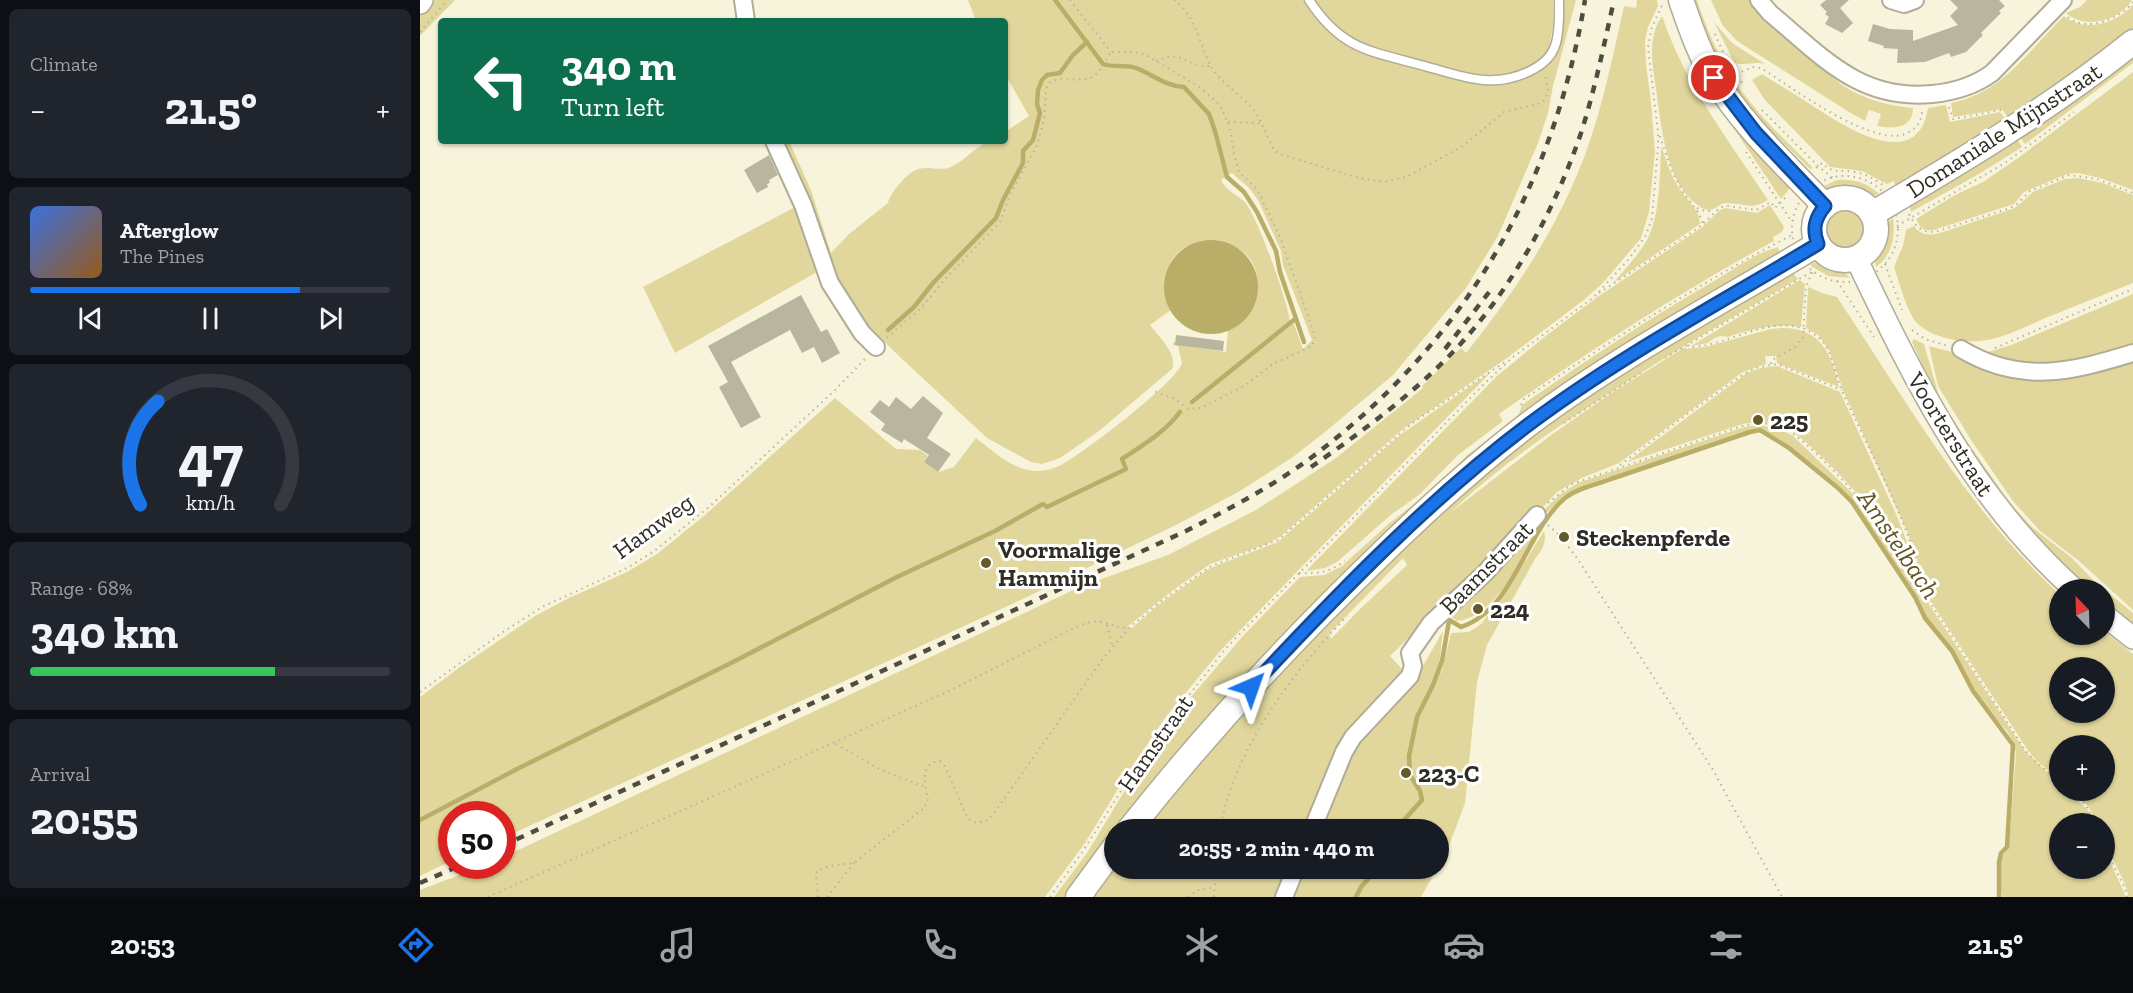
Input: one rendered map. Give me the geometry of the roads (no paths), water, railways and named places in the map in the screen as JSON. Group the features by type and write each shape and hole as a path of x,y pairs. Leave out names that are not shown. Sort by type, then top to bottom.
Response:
{"main road":[{"path":"1671,2 1714,78 1756,133 1825,206"},
{"name":"Domaniale Mijnstraat","path":"1872,214 1906,207 2089,78 2133,42"},
{"path":"1847,198 1861,203 1872,214 1875,222 1874,240 1864,254 1842,260 1823,250 1818,244 1814,228 1825,206 1847,198"},
{"name":"Hamstraat","path":"1138,819 1179,767 1304,631 1397,539 1470,472 1531,422 1604,372 1818,244"},
{"path":"1078,897 1104,862"}],"street":[{"path":"743,0 746,18"},
{"path":"1759,0 1770,13 1850,78 1871,88 1901,95 1952,91 1982,80 1992,73 2058,5"},
{"path":"1891,0 1904,4 1916,0"},
{"path":"775,144 803,205 830,283 862,333 876,347"},
{"name":"Voorterstraat","path":"1856,258 1911,371 1967,465 2002,514 2064,579"},
{"path":"1961,349 1976,358 2007,369 2036,372 2062,372 2133,352"},
{"name":"Baamstraat","path":"1317,819 1344,752 1360,729 1410,676 1413,666 1410,653 1431,623 1485,573 1538,515"},
{"path":"2115,624 2133,638"},
{"path":"1284,897 1291,879"}],"lane":[{"path":"1309,0 1338,36 1358,48 1466,78 1492,82 1518,77 1541,65 1555,46 1559,23 1559,0"}],"waterway":[{"path":"1055,0 1103,64 1136,68 1165,82 1184,87 1209,114 1227,177 1244,192 1257,212 1276,251 1280,272 1304,342"},
{"path":"888,330 914,307 933,283 996,218 1023,163 1023,151 1033,140 1040,113 1037,104 1038,90 1042,80 1047,75 1060,73 1073,55 1087,42"},
{"path":"1192,402 1295,319"},
{"path":"420,820 897,577 995,531 1043,504 1047,507 1126,469 1122,459 1160,432 1180,412"},
{"name":"Amstelbach","path":"1446,618 1461,627 1479,618 1494,604 1507,588 1551,513 1565,498 1575,492 1760,430 1789,448 1852,502 1915,597 1925,618 1952,651 1973,691 2013,745 2007,847 2001,853 1999,862 1999,897"},
{"path":"1405,819 1422,800 1420,791 1410,775 1409,756 1417,717 1442,661 1449,621"},
{"path":"1356,897 1368,879"}],"railway":[{"path":"516,840 1186,531 1234,506 1312,457 1366,412 1414,364 1457,312 1494,256 1525,197 1551,134 1571,69 1585,0"},
{"path":"1311,467 1385,413 1437,368 1474,328 1512,277 1544,221 1570,163 1591,100 1614,0"},
{"path":"1445,349 1493,287"},
{"path":"420,883 438,875"}],"place":[{"name":"225","path":"1758,420"},
{"name":"Steckenpferde","path":"1564,537"},
{"name":"Voormalige Hammijn","path":"986,563"},
{"name":"224","path":"1478,609"},
{"name":"223-C","path":"1406,773"}]}
